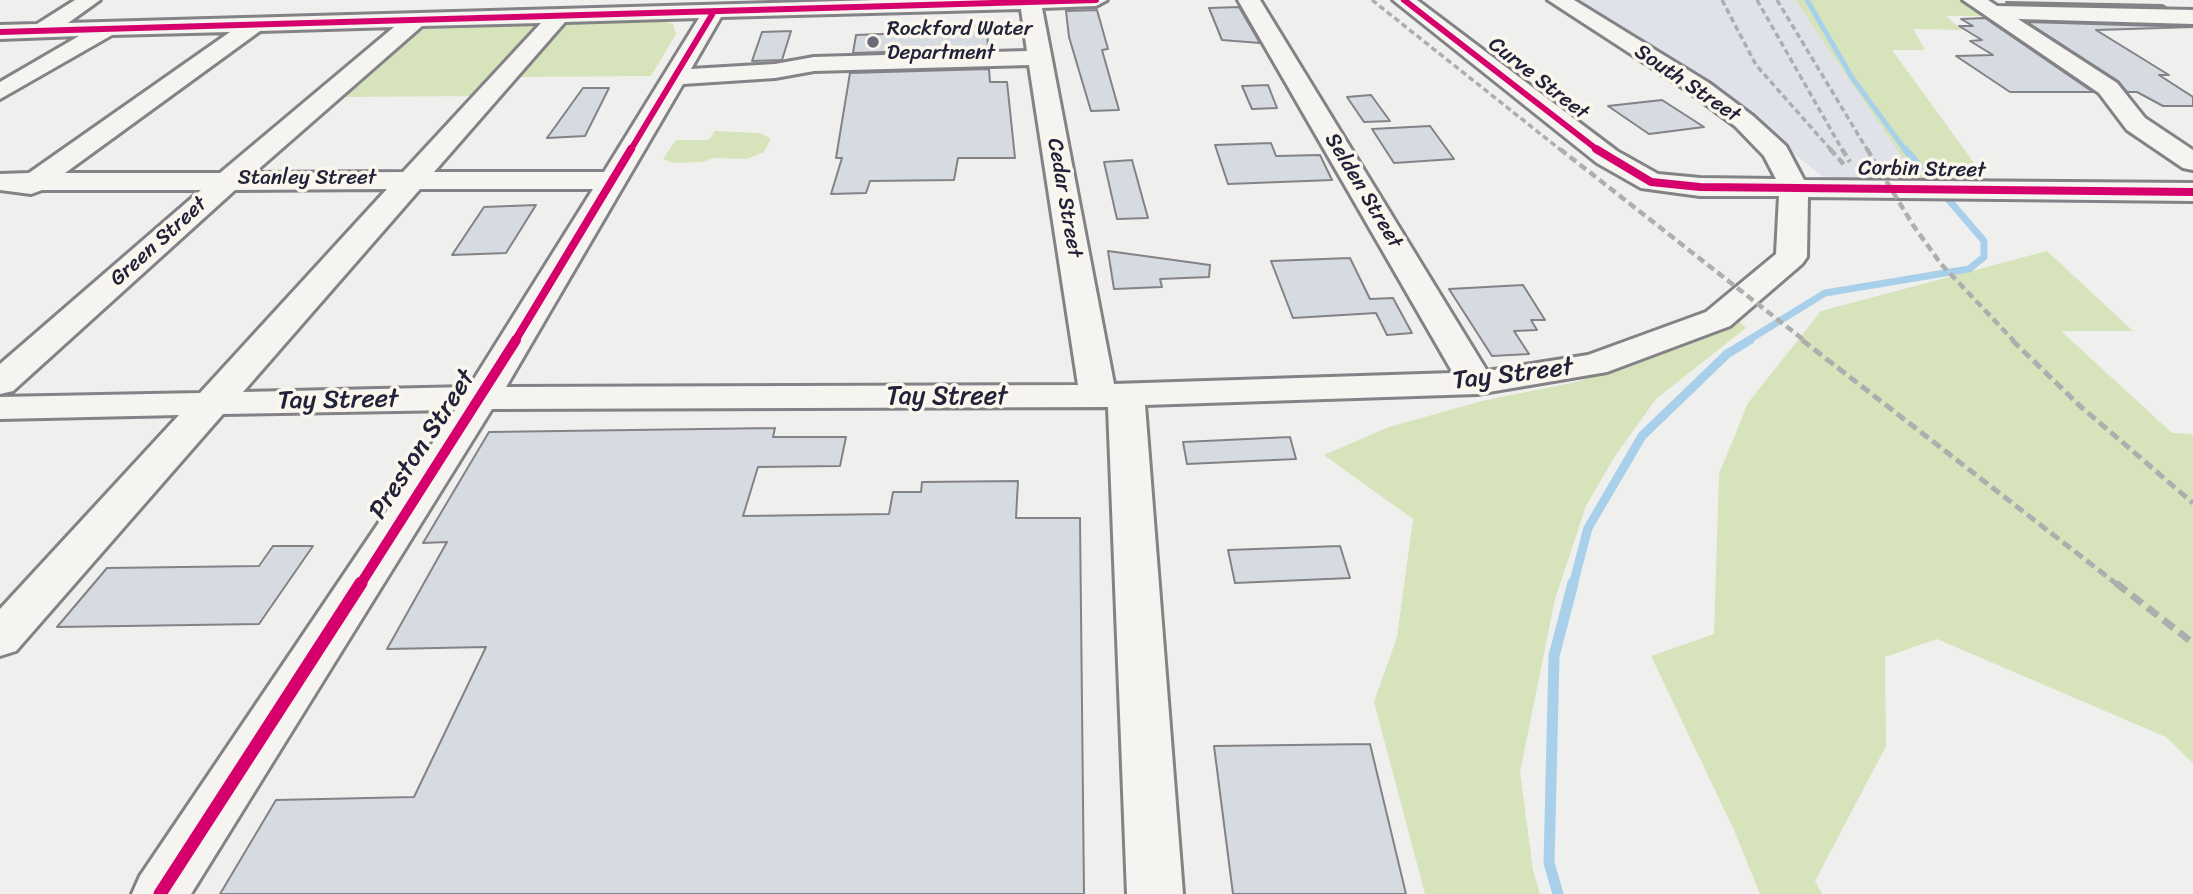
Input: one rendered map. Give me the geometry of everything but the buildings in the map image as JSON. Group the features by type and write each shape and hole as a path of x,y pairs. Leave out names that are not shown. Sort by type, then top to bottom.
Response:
{"street":[{"path":"42,31 89,0"},
{"path":"0,32 1096,0"},
{"name":"Selden Street","path":"1249,0 1478,383"},
{"name":"Curve Street","path":"1404,0 1607,157 1651,182"},
{"name":"South Street","path":"1559,0 1700,88 1744,121 1776,152 1794,187"},
{"path":"2079,0 2105,15"},
{"name":"Cedar Street","path":"1030,1 1112,396 1129,425 1155,894"},
{"path":"1983,6 2105,15 2193,17"},
{"path":"1983,6 2108,88 2136,124 2193,162"},
{"name":"Preston Street","path":"160,894 481,398 713,13"},
{"path":"0,639 558,17"},
{"name":"Green Street","path":"0,383 230,179 416,20"},
{"path":"0,207 254,25"},
{"path":"0,92 106,30"},
{"path":"674,77 775,71 814,64 1040,58"},
{"name":"Stanley Street","path":"0,182 230,179 614,180"},
{"name":"Corbin Street","path":"1651,182 1681,187 2193,192"},
{"name":"Tay Street","path":"0,408 481,398 1112,396 1478,383 1595,365 1718,319 1791,257 1794,187"}],"shaded area":[{"path":"1566,0 1795,0 1919,182 1825,179 1700,77 1663,60"}],"green space":[{"path":"1795,0 1967,0 1992,16 1946,16 1962,30 1913,29 1925,50 1892,50 1988,182 1919,182"},
{"path":"654,19 673,24 676,34 651,76 514,77 561,24 572,20"},
{"path":"546,21 480,96 338,97 423,26"},
{"path":"715,131 760,133 771,139 764,152 747,159 714,158 702,162 674,163 663,159 676,140 709,140"},
{"path":"2047,251 2133,331 2061,331 2172,433 2193,434 2193,763 2166,737 1937,639 1885,657 1886,746 1815,881 1822,894 1760,894 1734,830 1651,656 1714,634 1719,474 1748,403 1821,311"},
{"path":"1735,318 1746,328 1656,399 1615,456 1586,506 1555,599 1520,772 1533,870 1540,894 1425,894 1374,702 1397,637 1413,519 1324,455 1389,427 1482,401 1576,382 1679,348 1719,324"}],"waterway":[{"path":"1807,0 1853,79 1906,151"},
{"path":"1747,341 1825,293 1969,269 1984,257 1984,241 1905,149"},
{"path":"1573,585 1588,528 1642,436 1727,354 1750,340"},
{"path":"1558,894 1549,863 1554,656 1573,583"}],"railway":[{"path":"1372,0 1562,151"},
{"path":"1722,0 1756,65 1832,151"},
{"path":"1757,0 1843,151"},
{"path":"1777,0 1868,151"},
{"path":"1560,149 1805,341"},
{"path":"1830,149 1846,167"},
{"path":"1842,149 1850,162"},
{"path":"1867,149 1913,225 1941,264 2014,341"},
{"path":"1802,340 2118,585"},
{"path":"2012,340 2079,405 2193,503"},
{"path":"2116,583 2193,643"}],"cycle path":[{"path":"0,32 1096,0"},
{"path":"1404,0 1607,157 1651,182 1700,187 2193,192"},
{"path":"160,894 481,398 713,13"}],"place":[{"name":"Rockford Water Department","path":"873,42"}]}
